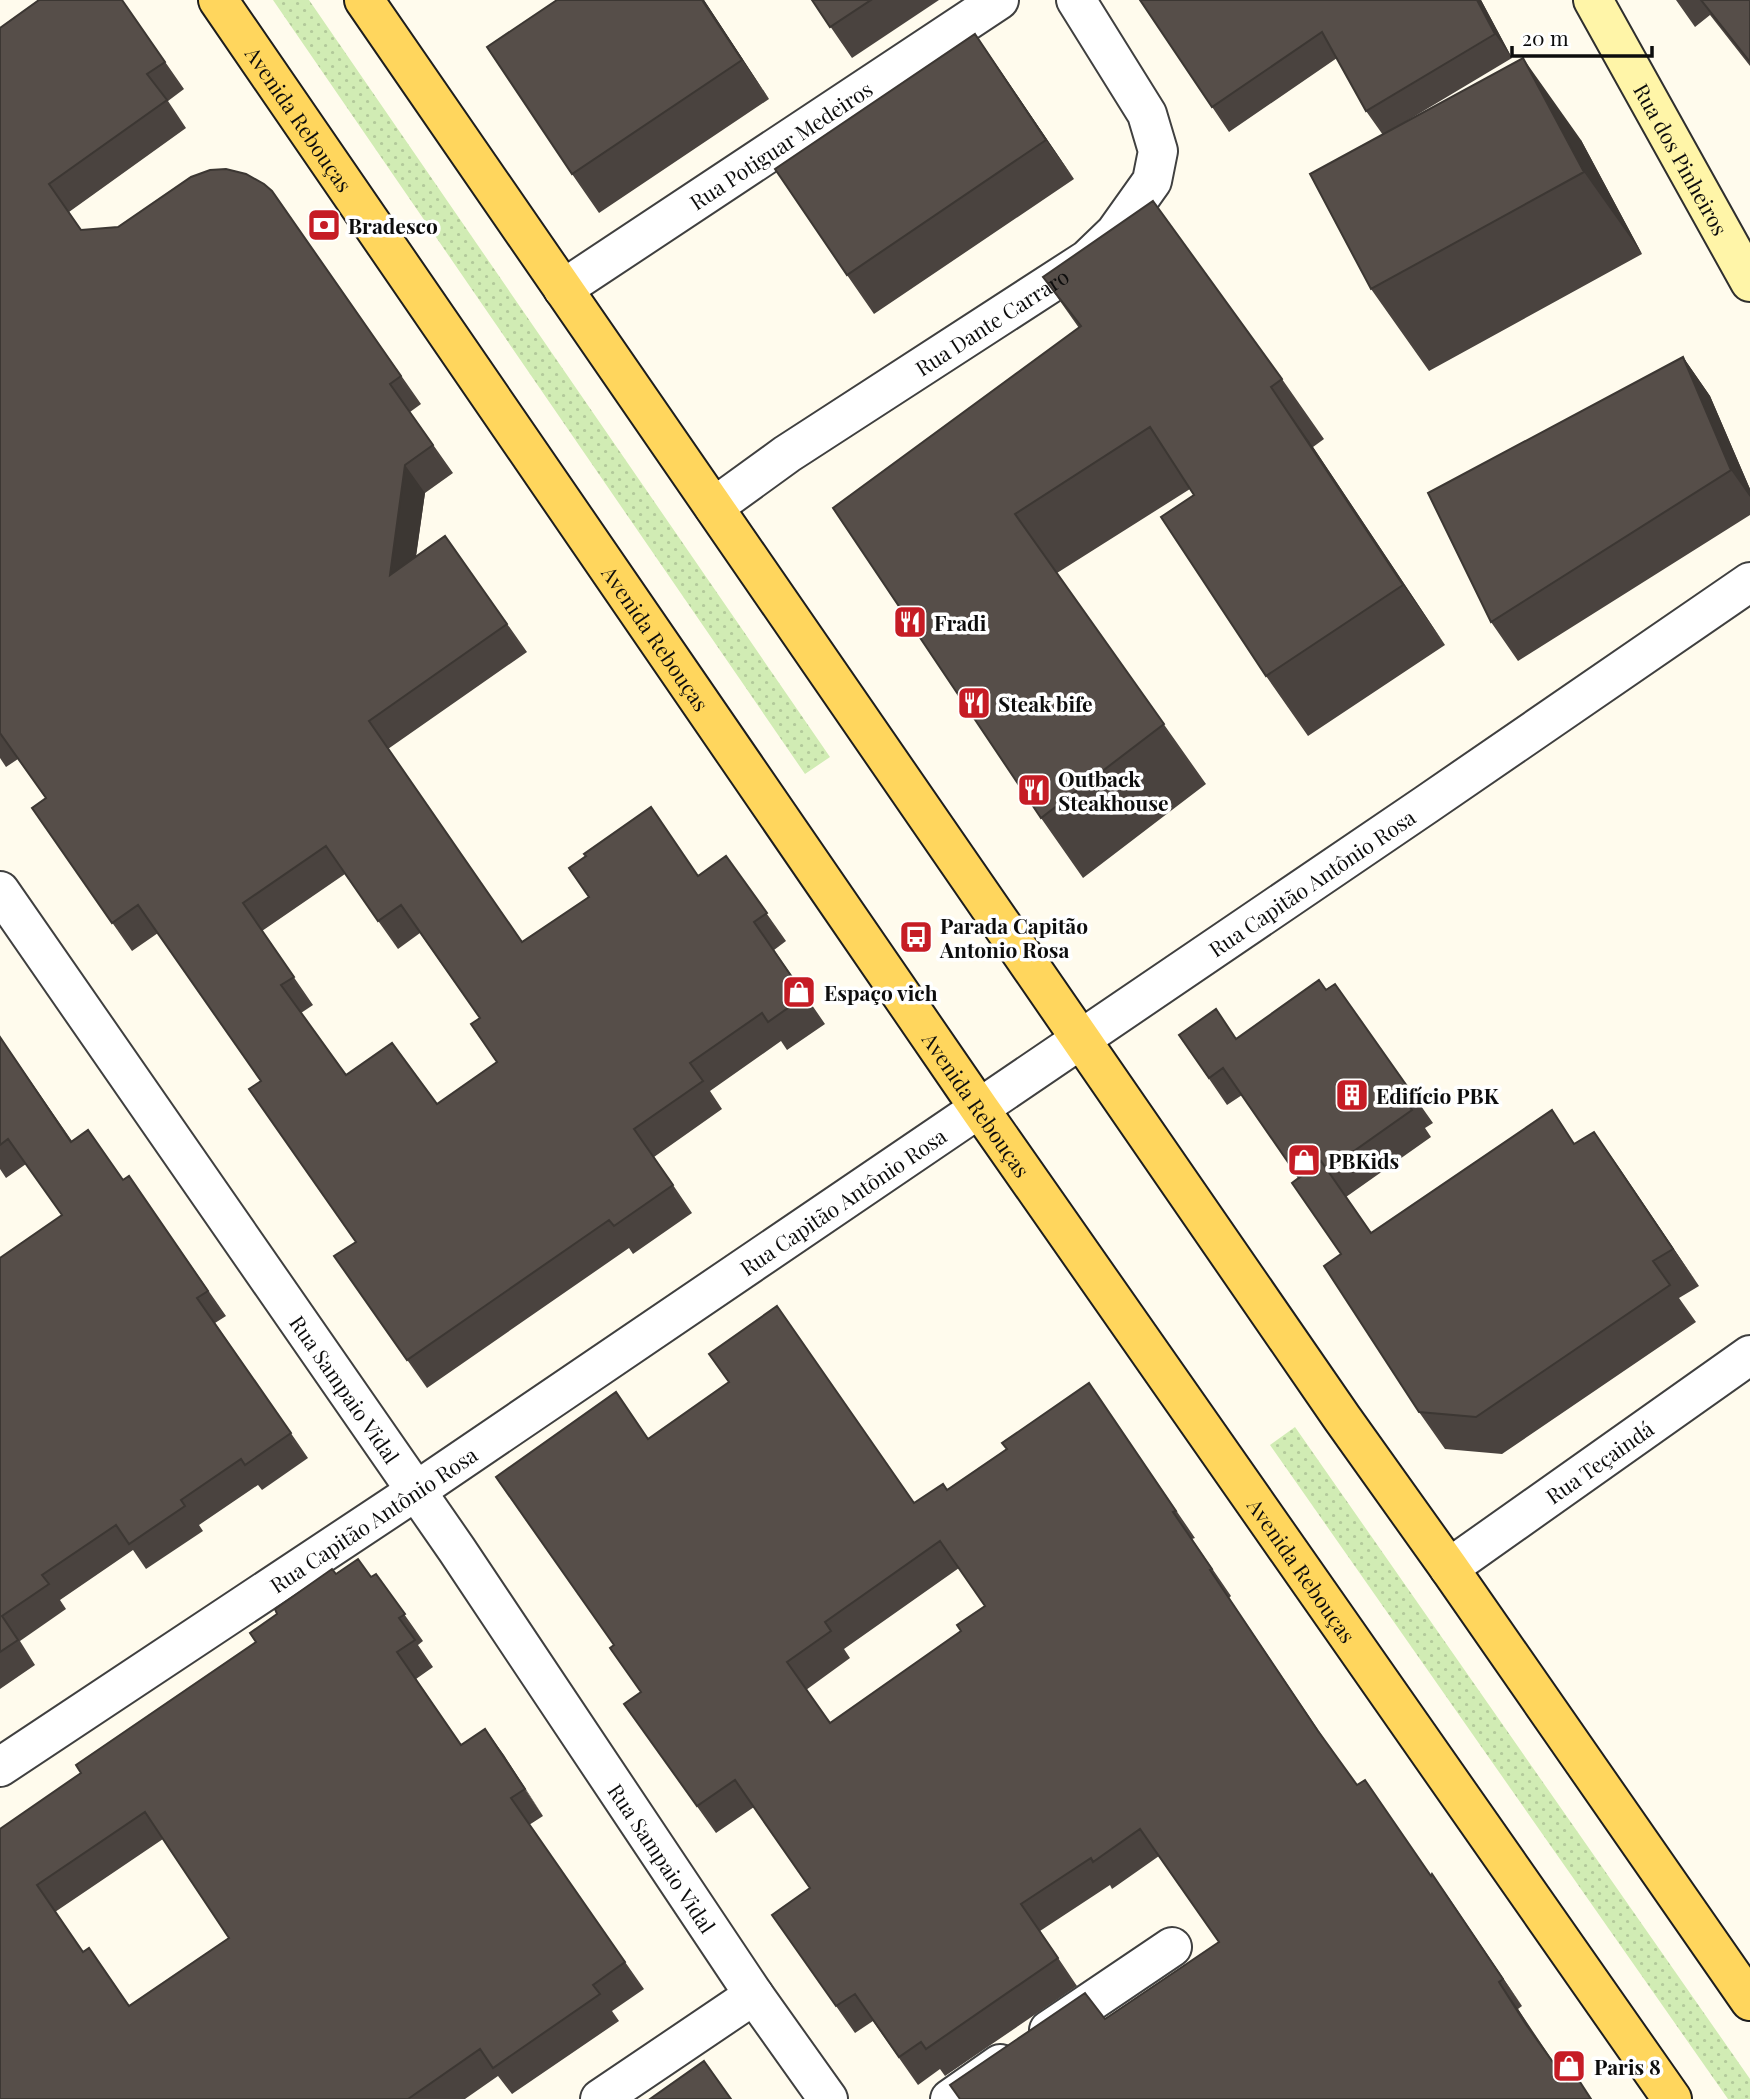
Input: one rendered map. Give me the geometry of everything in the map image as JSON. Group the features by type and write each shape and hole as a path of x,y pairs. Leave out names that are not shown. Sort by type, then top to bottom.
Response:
{"main road":[{"name":"Avenida Rebouças","path":"218,0 979,1108 1672,2099"},
{"path":"365,0 1342,1418 1750,2001"},
{"name":"Rua dos Pinheiros","path":"1593,0 1750,282"}],"street":[{"name":"Rua Potiguar Medeiros","path":"564,289 999,0"},
{"name":"Rua Dante Carraro","path":"714,507 787,454 1087,259 1115,233 1152,181 1158,151 1147,114 1076,0"},
{"name":"Rua Capitão Antônio Rosa","path":"0,1767 416,1491 1750,582"},
{"name":"Rua Sampaio Vidal","path":"0,891 465,1561 754,1994 828,2099"},
{"name":"Rua Teçaindá","path":"1449,1568 1750,1355"},
{"path":"950,2099 1171,1947"},
{"path":"600,2099 754,1994"}],"green space":[{"path":"273,0 309,0 830,757 805,774"},
{"path":"1295,1427 1750,2079 1750,2099 1728,2099 1270,1445"}],"building":[{"path":"39,0 122,0 165,62 147,74 167,100 49,184 81,230 118,227 191,177 210,170 226,169 246,174 272,191 401,376 390,384 433,445 405,465 390,575 445,536 507,624 369,721 522,942 589,897 569,868 586,856 584,854 651,807 698,876 726,856 767,913 754,922 805,996 768,1022 762,1013 690,1063 703,1081 634,1129 673,1185 614,1226 609,1220 407,1360 334,1256 356,1242 249,1089 261,1081 138,905 112,923 32,808 46,798 0,733 0,28","holes":["326,846 378,921 401,905 480,1018 471,1024 497,1062 437,1104 392,1043 346,1075 281,985 294,977 243,903"]},
{"path":"557,0 702,0 742,60 572,174 487,47"},
{"path":"812,0 871,0 830,27"},
{"path":"1140,0 1477,0 1495,34 1366,111 1322,32 1212,107"},
{"path":"1701,0 1750,0 1750,62"},
{"path":"975,34 1046,140 847,275 775,169"},
{"path":"1523,58 1584,172 1371,289 1310,174"},
{"path":"1153,201 1282,379 1271,387 1403,585 1266,676 1161,517 1194,495 1150,427 1015,514 1164,724 1041,818 833,508 1081,326 1043,277"},
{"path":"1683,357 1731,470 1491,622 1428,493"},
{"path":"1319,980 1326,990 1335,984 1414,1096 1406,1102 1412,1110 1327,1170 1321,1161 1299,1178 1223,1068 1209,1078 1179,1035 1216,1009 1236,1039"},
{"path":"0,1037 71,1142 88,1130 123,1180 129,1176 208,1291 197,1298 291,1433 245,1465 241,1459 181,1500 185,1506 129,1544 116,1525 42,1575 49,1584 2,1616 18,1640 0,1652 0,1258 62,1215 8,1139 0,1145"},
{"path":"1552,1110 1574,1144 1594,1132 1673,1249 1653,1261 1670,1285 1476,1417 1419,1412 1324,1266 1341,1254 1292,1183 1321,1161 1371,1233"},
{"path":"777,1306 914,1503 943,1484 947,1490 1007,1449 1002,1443 1089,1383 1176,1511 1173,1512 1212,1569 1210,1570 1318,1731 1357,1785 1365,1780 1431,1876 1432,1874 1503,1979 1499,1982 1525,2023 1567,2082 1576,2076 1591,2099 960,2099 950,2085 1085,1993 1105,2019 1219,1942 1140,1829 1093,1862 1091,1858 1021,1904 1058,1958 926,2049 921,2042 899,2057 855,1994 836,2006 772,1915 810,1888 735,1780 697,1806 624,1704 641,1692 610,1648 614,1645 496,1477 616,1392 648,1439 729,1382 709,1354","holes":["940,1541 985,1606 957,1625 961,1631 830,1723 787,1662 831,1631 825,1622"]},
{"path":"358,1559 371,1577 376,1574 405,1614 399,1618 415,1640 397,1652 461,1745 485,1729 525,1789 511,1798 625,1962 593,1985 600,1994 493,2068 480,2049 408,2099 0,2099 0,1829 81,1773 76,1765 256,1642 250,1633 277,1614 275,1609 332,1569 336,1574","holes":["145,1812 229,1938 129,2006 89,1948 83,1952 37,1885"]},
{"path":"704,2061 731,2099 650,2099"}],"place":[{"name":"Bradesco","path":"324,225"},
{"name":"Fradi","path":"910,622"},
{"name":"Steak bife","path":"974,703"},
{"name":"Outback Steakhouse","path":"1034,790"},
{"name":"Parada Capitão Antonio Rosa","path":"916,937"},
{"name":"Espaço vich","path":"799,992"},
{"name":"Edifício PBK","path":"1352,1095"},
{"name":"PBKids","path":"1304,1160"},
{"name":"Paris 8","path":"1569,2066"}]}
